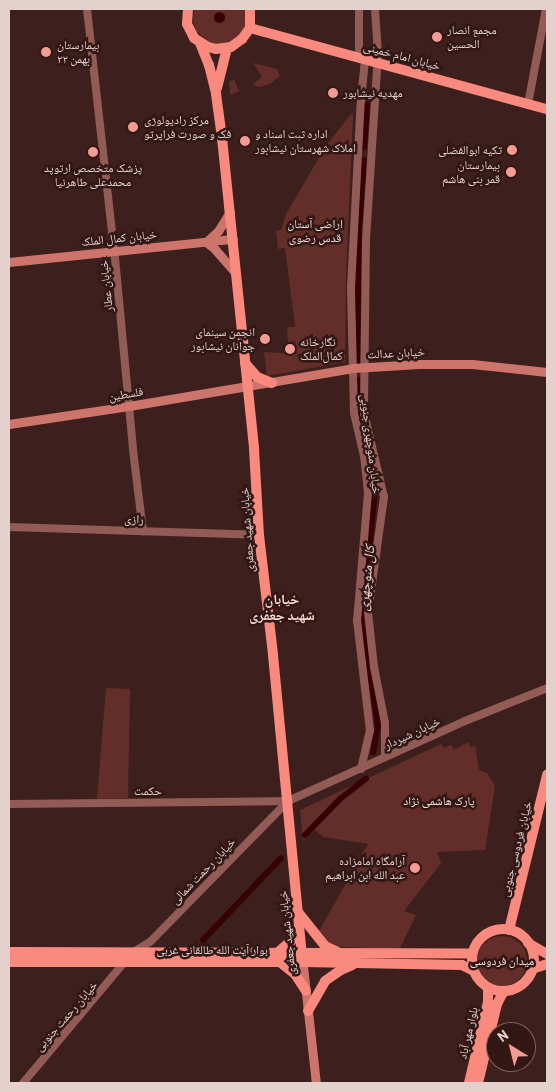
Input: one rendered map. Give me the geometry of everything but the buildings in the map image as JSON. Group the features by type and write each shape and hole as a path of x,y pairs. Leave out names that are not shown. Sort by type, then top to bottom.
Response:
{"main road":[{"name":"خیابان شهید جعفری","path":"188,9 187,24 200,43 209,65 216,94 248,387 259,535 316,1083"},
{"path":"200,43 216,49 227,48 242,39 250,28 250,9"},
{"name":"خیابان امام خمینی","path":"250,28 547,109"},
{"name":"خیابان شهید جعفری","path":"216,94 227,48"},
{"path":"230,212 218,231 206,242 213,247 236,273"},
{"name":"خیابان کمال الملک","path":"9,262 233,240"},
{"path":"245,363 257,377 272,383"},
{"name":"خیابان عدالت","path":"248,387 352,368 419,364 472,364 547,372"},
{"name":"فلسطین","path":"9,424 248,387"},
{"name":"خیابان فردوسی جنوبی","path":"509,930 547,775"},
{"path":"297,910 325,946 343,955"},
{"path":"299,928 278,958 295,974 306,991"},
{"path":"528,943 533,955 532,969 520,986 504,991 488,988 477,978 474,971 472,954 480,940 493,931 509,930 547,954"},
{"name":"بوار آیت الله طالقانی غربی","path":"9,952 132,953 278,958"},
{"name":"بوار آیت الله طالقانی غربی","path":"9,962 125,963 343,955 472,954"},
{"name":"بوار آیت الله طالقانی غربی","path":"302,958 357,963 462,965 474,971"},
{"path":"308,1011 325,981 341,970 357,963"},
{"path":"532,969 547,964"},
{"name":"بلوار مهر آباد","path":"469,1083 488,1002 488,988"},
{"name":"بلوار مهر آباد","path":"478,1083 497,1004 504,991"}],"street":[{"name":"خیابان عطار","path":"87,9 143,531"},
{"name":"خیابان منوچهری جنوبی","path":"359,9 362,59 351,288 352,368 354,413 364,456 368,493 357,621 370,731 360,769"},
{"name":"خیابان منوچهری جنوبی","path":"375,9 377,63 370,156 365,280 364,413 375,457 384,507 378,527 368,612 374,666 385,723 385,757"},
{"path":"528,104 546,9"},
{"path":"358,155 370,156"},
{"path":"364,456 375,457"},
{"name":"رازی","path":"9,528 259,535"},
{"name":"خیابان شیردار","path":"288,801 465,721 547,688"},
{"name":"حکمت","path":"9,804 288,801"},
{"name":"خیابان رحمت شمالی","path":"132,953 151,941 288,801"},
{"path":"151,941 161,954"},
{"name":"خیابان رحمت جنوبی","path":"23,1083 132,953"}],"green space":[{"path":"194,9 246,9 245,27 235,40 224,45 212,44 196,31 193,21"},
{"path":"253,63 277,69 280,76 270,84 259,87 253,84 262,77"},
{"path":"234,80 239,91 230,95 229,81"},
{"name":"اراضی آستان قدس رضوی","path":"351,114 353,115 346,276 345,362 267,376 264,352 297,354 295,341 288,342 287,327 295,327 285,248 278,249 276,231 281,230 286,214 326,146"},
{"path":"106,688 130,689 128,798 97,799"},
{"name":"پارک هاشمی نژاد","path":"468,742 471,748 475,745 479,770 487,773 495,786 485,850 437,852 441,863 404,911 416,915 399,950 330,946 318,933 368,844 324,837 315,830 303,841 300,810 441,744 444,748 451,745 454,750"},
{"name":"میدان فردوسی","path":"497,936 507,936 520,943 527,956 527,966 520,979 507,986 497,986 488,982 481,975 477,966 477,956 481,947 488,940"}],"shaded area":[{"path":"219,11 225,17 219,23 213,17"}],"waterway":[{"name":"کال منوچهری","path":"364,147 367,105"},
{"name":"کال منوچهری","path":"357,362 359,227 364,160"},
{"name":"کال منوچهری","path":"358,380 358,416 368,453"},
{"name":"کال منوچهری","path":"370,461 374,500 362,618 378,725 373,753"},
{"path":"305,835 340,799 366,779"},
{"path":"203,940 281,858"}],"place":[{"name":"مجمع انصار الحسین","path":"437,37"},
{"name":"بیمارستان ۲۲ بهمن","path":"46,52"},
{"name":"مهدیه نیشابور","path":"333,93"},
{"name":"مرکز رادیولوژی فک و صورت فراپرتو","path":"133,127"},
{"name":"اداره ثبت اسناد و املاک شهرستان نیشابور","path":"245,141"},
{"name":"تکیه ابوالفضلی","path":"512,150"},
{"name":"پزشک متخصص ارتوپد محمدعلی طاهرنیا","path":"93,152"},
{"name":"بیمارستان قمر بنی هاشم","path":"511,172"},
{"name":"انجمن سینمای جوانان نیشابور","path":"265,339"},
{"name":"نگارخانه کمال‌الملک","path":"290,349"},
{"name":"آرامگاه امامزاده عبد الله ابن ابراهیم","path":"415,868"}],"district":[{"name":"خیابان شهید جعفری","path":"282,608"}]}
